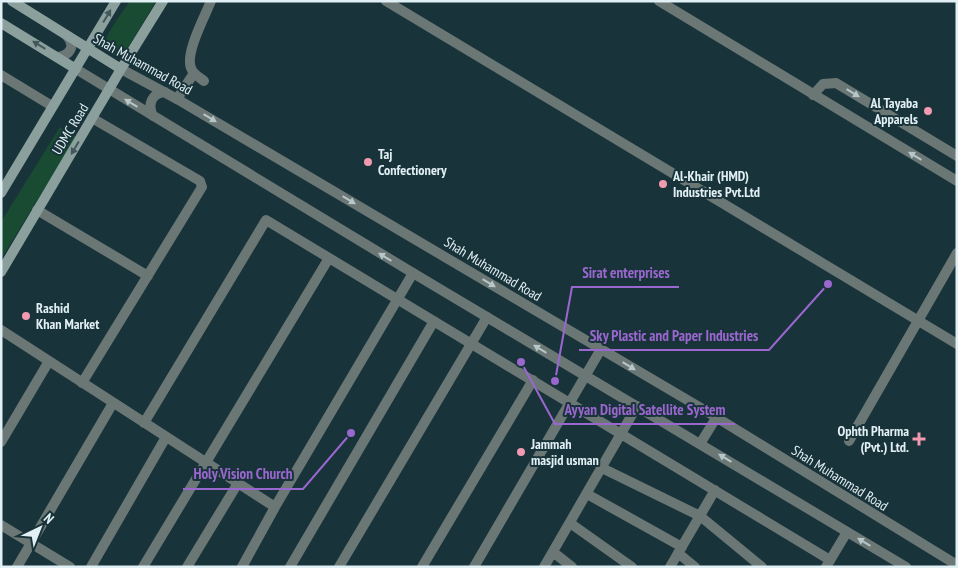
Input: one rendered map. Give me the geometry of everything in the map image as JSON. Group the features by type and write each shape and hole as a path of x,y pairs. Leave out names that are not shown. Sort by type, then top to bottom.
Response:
{"main road":[{"name":"Shah Muhammad Road","path":"12,1 121,69"},
{"name":"UDMC Road","path":"1,193 116,1"},
{"name":"UDMC Road","path":"1,272 163,1"},
{"path":"1,23 76,68"}],"street":[{"path":"204,81 194,74 190,66 191,49 211,1"},
{"path":"386,1 957,344"},
{"path":"659,1 957,181"},
{"path":"57,57 64,56 70,50 71,42 67,36"},
{"path":"76,68 486,317 906,567"},
{"name":"Shah Muhammad Road","path":"121,69 177,98 601,349 957,565"},
{"path":"177,98 194,74"},
{"path":"1,75 52,106"},
{"path":"813,95 823,84 836,82 957,156"},
{"path":"153,116 150,112 150,102 156,94 165,92"},
{"path":"82,383 202,187 202,183 92,118"},
{"path":"37,210 148,276"},
{"path":"144,423 266,220 715,490 830,564 847,532"},
{"path":"849,441 957,252"},
{"path":"143,567 329,258"},
{"path":"242,567 396,298 413,273"},
{"path":"339,567 486,317"},
{"path":"290,567 434,321"},
{"path":"1,330 275,507"},
{"path":"474,567 601,349"},
{"path":"1,442 50,362"},
{"path":"422,567 532,380"},
{"path":"17,567 113,402"},
{"path":"544,567 637,406"},
{"path":"700,444 716,418"},
{"path":"91,567 166,437"},
{"path":"602,468 700,516 762,567"},
{"path":"187,567 238,483"},
{"path":"670,567 715,490"},
{"path":"587,494 680,550 695,567"},
{"path":"570,523 632,567"},
{"path":"1,525 70,567"},
{"path":"553,552 572,567"}],"green space":[{"path":"130,1 156,1 124,54 116,56 108,50 106,40"},
{"path":"60,127 76,137 1,259 1,222"}],"place":[{"name":"Al Tayaba Apparels","path":"928,111"},
{"name":"Taj Confectionery","path":"368,162"},
{"name":"Al-Khair (HMD) Industries Pvt.Ltd","path":"663,184"},
{"name":"Sky Plastic and Paper Industries","path":"828,284"},
{"name":"Rashid Khan Market","path":"26,316"},
{"name":"Ayyan Digital Satellite System","path":"521,362"},
{"name":"Sirat enterprises","path":"555,381"},
{"name":"Holy Vision Church","path":"351,433"},
{"name":"Ophth Pharma (Pvt.) Ltd.","path":"919,439"},
{"name":"Jammah masjid usman","path":"521,452"}]}
